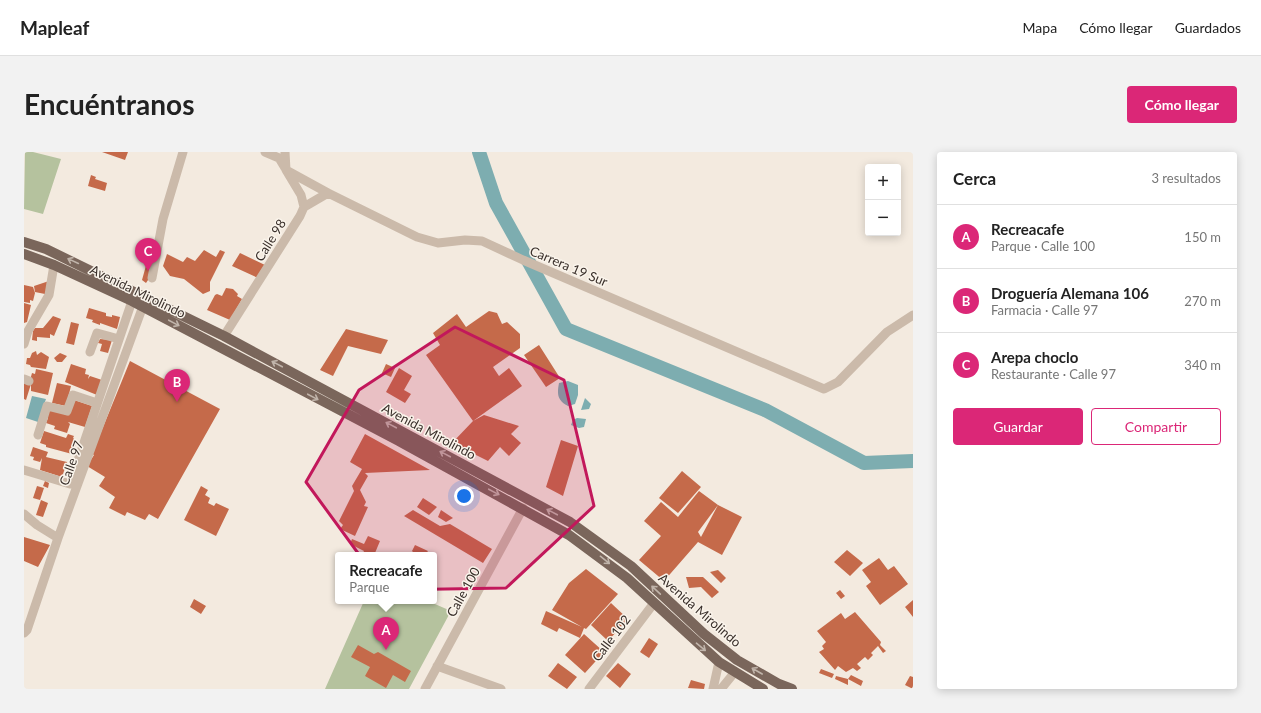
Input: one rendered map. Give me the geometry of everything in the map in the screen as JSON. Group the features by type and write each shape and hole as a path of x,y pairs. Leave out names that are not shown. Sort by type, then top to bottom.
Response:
{"main road":[{"name":"Avenida Mirolindo","path":"24,242 46,249 224,336 462,470 585,545 627,578 718,662 762,689"},
{"name":"Avenida Mirolindo","path":"24,254 54,265 132,300 399,441 401,448 441,471 462,470 524,497 570,522 631,566 704,634 737,660 779,684 792,689"}],"street":[{"path":"152,278 163,219 183,152"},
{"path":"265,152 279,158 300,195 304,207 328,193"},
{"path":"285,152 286,169"},
{"name":"Carrera 19 Sur","path":"286,169 328,193 417,237 438,243 465,240 482,241 543,269 824,388 838,382 887,332 913,314"},
{"name":"Calle 98","path":"224,336 300,216 304,207"},
{"path":"24,344 28,331 49,295 54,265"},
{"path":"24,470 70,484 132,300"},
{"name":"Calle 97","path":"25,632 143,306"},
{"path":"90,352 96,333 119,339"},
{"path":"38,435 47,406 67,411 73,395 97,403"},
{"name":"Calle 100","path":"424,689 523,508"},
{"path":"24,514 37,525 58,538"},
{"name":"Calle 102","path":"589,689 654,603"},
{"path":"713,689 718,662"},
{"path":"436,666 501,689"},
{"path":"721,689 734,673"}],"highlighted area":[{"path":"455,327 564,380 594,506 506,588 385,590 306,482 359,390"}],"green space":[{"path":"25,152 33,152 61,159 43,214 24,209"},
{"path":"363,604 435,604 451,611 409,689 325,689"}],"water":[{"path":"568,381 578,385 578,395 575,404 568,406 560,399 558,390 559,383"},
{"path":"32,396 46,399 38,422 26,418"},
{"path":"585,398 591,404 589,409 581,410"},
{"path":"577,418 586,419 584,427 579,428 571,425 573,420"}],"building":[{"path":"102,152 128,152 125,160"},
{"path":"91,175 96,177 95,179 107,183 105,191 88,186"},
{"path":"204,250 216,257 220,250 225,252 210,282 210,291 203,294 184,279 170,276 163,266 167,254 183,262 187,257 195,261"},
{"path":"240,253 265,265 258,278 232,266"},
{"path":"147,262 153,263 150,277 146,283 142,280"},
{"path":"49,281 45,294 35,292 34,286"},
{"path":"24,285 33,287 35,293 33,301 30,300 30,303 24,302"},
{"path":"226,288 233,289 238,294 237,296 242,299 230,320 207,310 215,295 217,294 222,296"},
{"path":"24,303 31,305 27,322 24,323"},
{"path":"89,308 106,313 106,316 112,317 112,315 120,317 117,329 100,323 100,325 92,322 93,320 86,318"},
{"path":"489,311 497,313 502,324 507,322 520,334 520,348 493,367 499,376 509,368 522,386 473,421 426,355 440,345 433,333 457,314 466,327"},
{"path":"53,316 61,319 54,336 50,334 50,338 37,337 37,341 32,340 33,331 35,328 43,328"},
{"path":"71,322 79,324 74,345 66,343"},
{"path":"346,329 388,340 381,354 348,346 333,376 320,370"},
{"path":"100,339 112,340 108,353 100,351 102,344 98,343"},
{"path":"539,345 560,378 546,387 524,355"},
{"path":"36,351 37,355 41,352 49,357 46,369 31,367 30,365 26,364 27,358 30,358 32,353"},
{"path":"60,353 67,356 62,362 57,362 54,358"},
{"path":"130,361 220,409 158,519 149,514 145,520 127,512 125,516 109,508 115,497 99,486 105,477 87,466 94,455 92,454"},
{"path":"71,364 86,369 85,374 89,375 88,379 90,376 102,380 97,395 65,382"},
{"path":"386,364 395,368 391,377 382,373"},
{"path":"399,368 412,376 404,390 411,394 405,403 386,392"},
{"path":"36,369 53,373 48,395 31,391 31,384 26,400 24,399 24,382 29,384 32,373 35,374"},
{"path":"57,383 71,386 66,406 52,403"},
{"path":"74,400 92,406 85,427 68,422 70,424 67,433 54,429 55,426 46,423 48,418 45,417 49,409 70,416 68,415"},
{"path":"484,415 519,426 511,434 521,443 509,456 500,447 488,461 452,443 473,421"},
{"path":"44,431 66,438 68,434 74,436 73,438 77,441 72,454 46,447 46,445 40,443"},
{"path":"365,434 430,470 365,473 368,476 360,490 366,502 364,506 368,507 355,536 340,529 343,525 339,521 354,491 352,486 362,469 350,462"},
{"path":"561,440 578,446 563,496 546,487"},
{"path":"33,447 48,452 46,457 67,462 62,477 40,470 42,458 40,462 33,460 34,457 30,456"},
{"path":"682,471 701,487 678,513 659,498"},
{"path":"45,481 49,483 48,488 43,486"},
{"path":"37,486 44,488 40,500 33,498"},
{"path":"201,486 208,490 205,495 210,498 208,503 214,506 216,503 229,509 216,536 184,520"},
{"path":"699,491 718,505 742,517 722,555 698,542 664,581 639,560 661,536 644,521 661,502 678,517","holes":["718,505 701,537 698,532"]},
{"path":"423,498 437,507 429,515 417,507"},
{"path":"41,500 48,503 43,517 36,515"},
{"path":"413,510 440,526 450,524 492,549 483,563 404,516"},
{"path":"441,510 453,518 446,522 438,517"},
{"path":"368,536 380,541 375,552 364,552 350,544 352,539 364,544"},
{"path":"24,537 50,545 38,567 24,561"},
{"path":"415,545 428,551 413,552 412,551"},
{"path":"847,550 863,563 850,576 834,562"},
{"path":"879,558 888,570 894,566 908,584 880,605 866,586 871,582 862,570"},
{"path":"586,569 618,594 586,629 584,628 580,638 559,628 557,632 541,624 546,611 582,627 552,610 569,583"},
{"path":"718,570 726,578 721,583 710,572"},
{"path":"686,577 703,577 719,592 712,598 701,587 689,588"},
{"path":"840,590 845,596 841,599 836,593"},
{"path":"194,599 206,606 201,614 190,607"},
{"path":"913,600 913,617 905,607"},
{"path":"611,603 628,619 608,641 591,625"},
{"path":"855,612 881,642 880,645 886,651 883,653 878,646 871,653 873,655 868,660 865,657 857,664 861,668 857,671 853,668 846,672 838,666 835,670 819,652 824,649 822,646 826,642 817,631 841,613 845,619"},
{"path":"584,634 604,652 585,673 565,655"},
{"path":"649,638 658,644 649,658 640,652"},
{"path":"358,645 374,654 378,652 411,671 405,682 393,675 386,688 365,676 370,667 351,657"},
{"path":"558,663 577,677 567,689 548,676"},
{"path":"618,663 631,674 620,688 606,676"},
{"path":"821,669 834,674 832,678 819,673"},
{"path":"851,675 863,681 861,686 848,679"},
{"path":"836,676 848,679 848,685 835,679"},
{"path":"910,676 913,677 913,689 905,685"},
{"path":"691,680 705,684 704,689 688,688"}],"waterway":[{"path":"479,152 496,203 566,329 765,410 864,463 913,461"}],"place":[{"name":"Arepa choclo","path":"148,271"},
{"name":"Droguería Alemana 106","path":"177,402"},
{"name":"Recreacafe","path":"386,650"}]}
